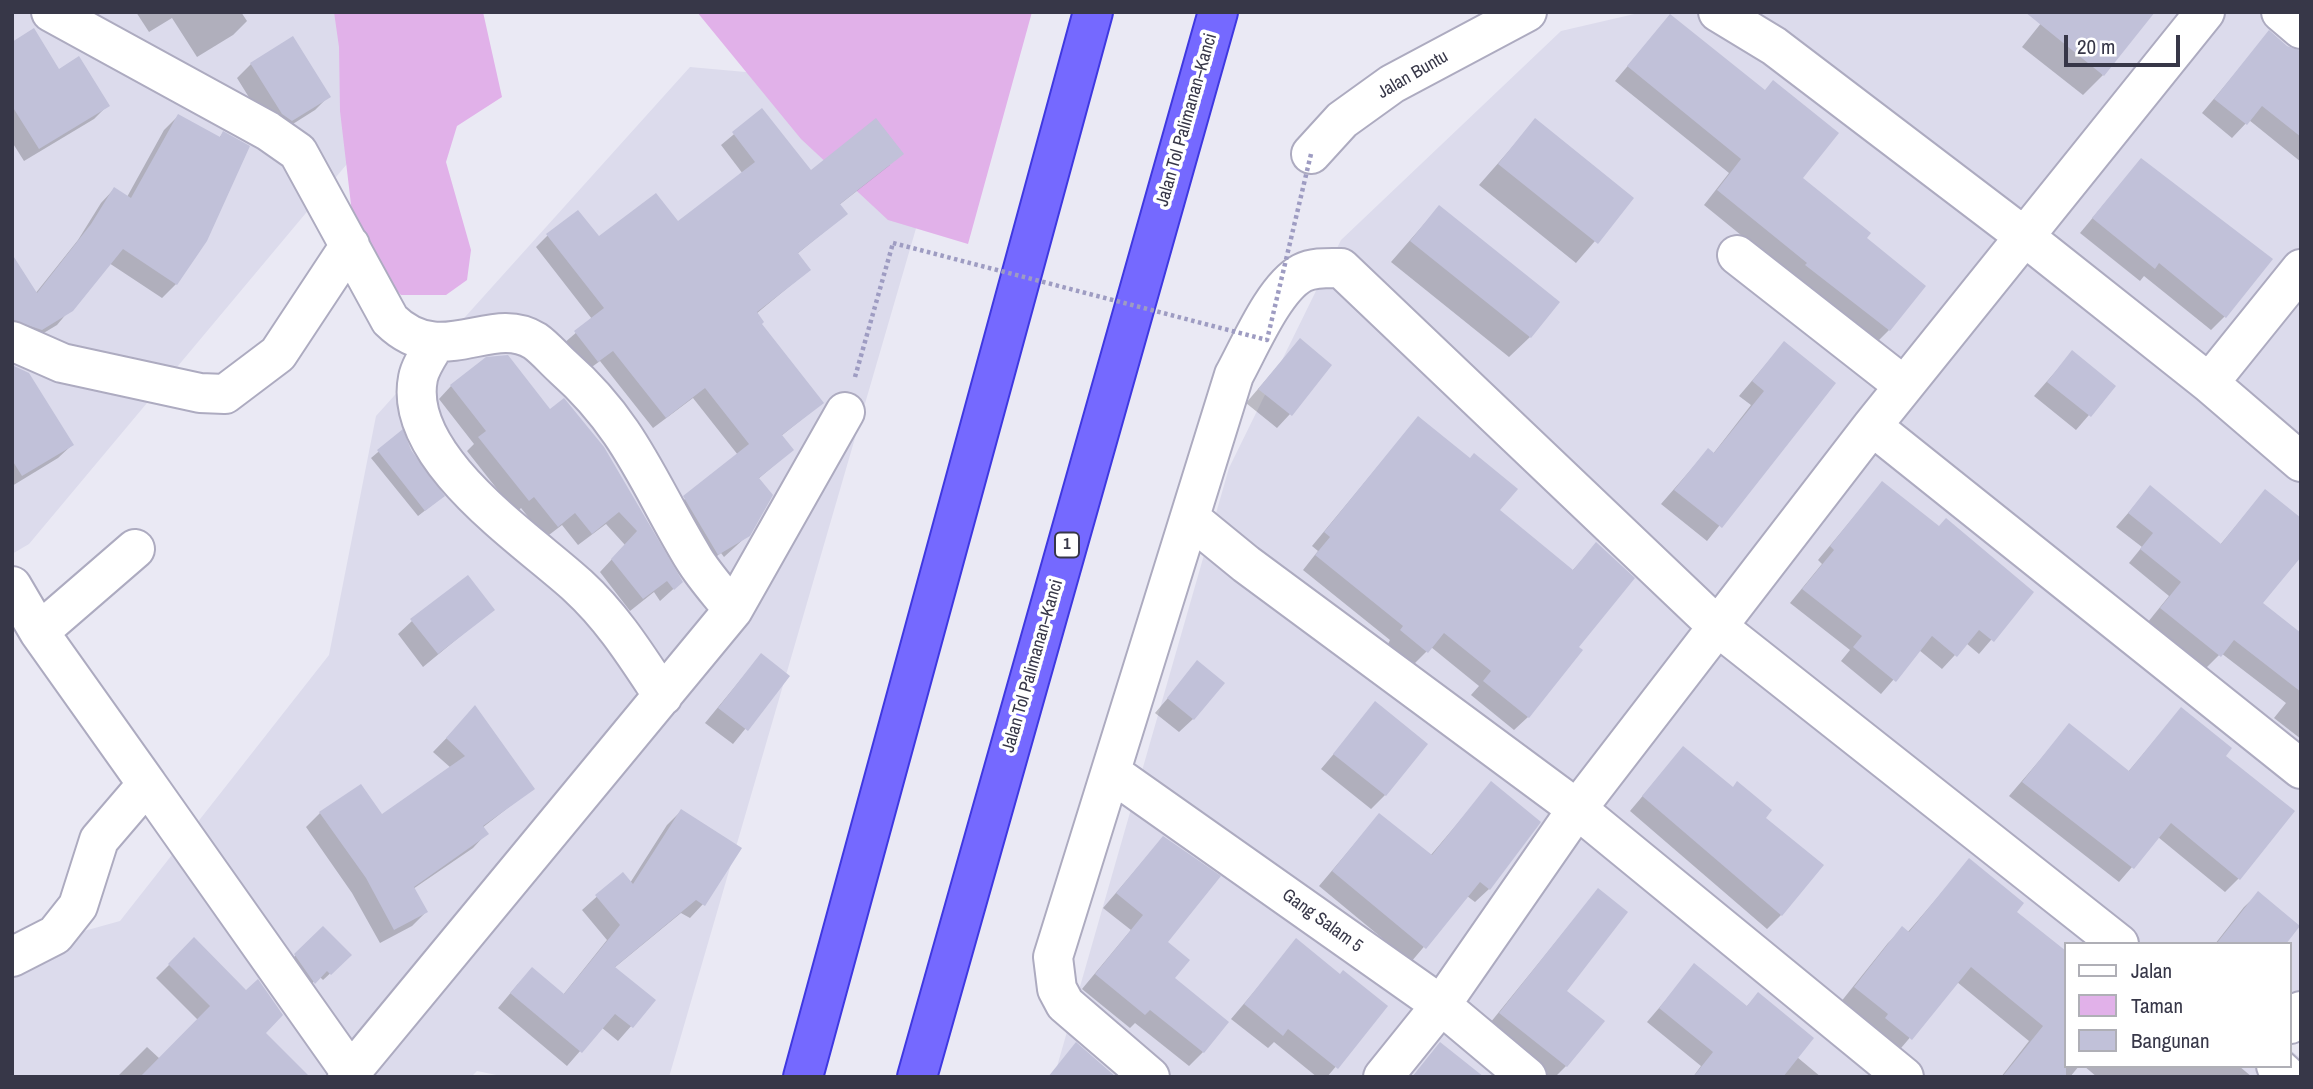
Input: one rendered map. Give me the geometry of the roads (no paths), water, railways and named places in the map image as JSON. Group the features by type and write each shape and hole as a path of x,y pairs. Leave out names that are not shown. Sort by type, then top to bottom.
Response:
{"highway":[{"path":"803,1077 1093,12"},
{"name":"Jalan Tol Palimanan–Kanci","path":"917,1077 1218,12"}],"street":[{"path":"51,12 268,131 298,152 390,320 400,330 435,344 514,332 535,341 589,390 616,422 695,561 733,610"},
{"name":"Jalan Buntu","path":"1311,154 1342,120 1392,84 1527,12"},
{"path":"1718,12 1774,46 2025,237 2209,383 2301,462"},
{"path":"1382,1077 1441,1005 1577,809 1903,385 2205,12"},
{"path":"2281,12 2301,29"},
{"path":"12,341 62,363 200,393 225,394 278,354 350,245"},
{"path":"1737,255 1903,385"},
{"path":"1150,1077 1065,1004 1057,989 1053,957 1234,375 1280,293 1302,274 1321,268 1341,268 1718,627 2116,942"},
{"path":"2209,383 2301,269"},
{"path":"435,344 418,377 419,416 441,455 479,503 578,585 610,618 663,696"},
{"path":"12,586 39,632 349,1075 733,610 845,412"},
{"path":"1872,426 2301,769"},
{"path":"1191,519 1246,564 1577,809 1904,1077"},
{"path":"39,632 135,549"},
{"name":"Gang Salam 5","path":"1112,773 1441,1005 1527,1077"},
{"path":"12,957 55,935 78,906 99,840 147,784"}]}
